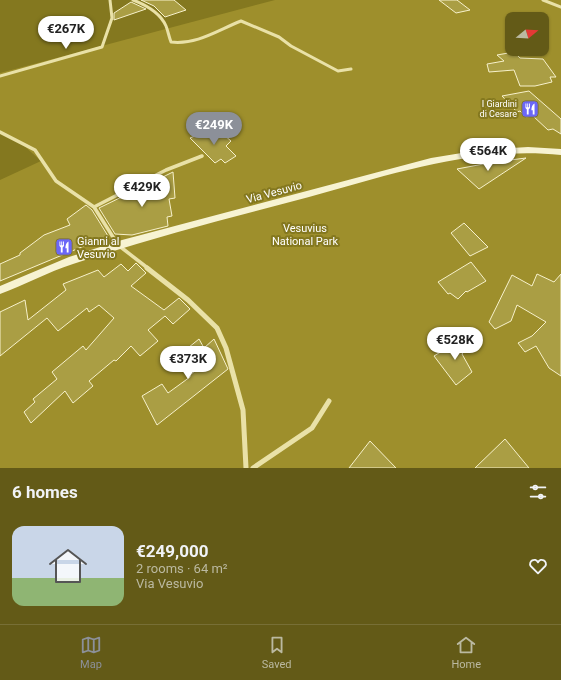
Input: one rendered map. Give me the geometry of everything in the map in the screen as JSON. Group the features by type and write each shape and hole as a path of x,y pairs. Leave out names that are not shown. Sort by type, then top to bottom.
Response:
{"street":[{"path":"0,76 102,47 110,28 112,10 110,0"},
{"path":"133,0 149,7 159,17 166,25 171,42 183,43 194,41 241,21 279,37 291,46 338,71 350,69"},
{"path":"543,0 561,7"},
{"path":"0,132 34,150 56,181 94,207 118,245 188,300 217,328 226,348 243,410 246,468"},
{"name":"Via Vesuvio","path":"0,290 69,261 118,245 431,161 482,151 522,149 561,152"},
{"path":"94,207 166,170 202,156"},
{"path":"254,468 312,428 329,401"}],"green space":[{"name":"Vesuvius National Park","path":"275,0 561,0 561,468 0,468 0,180 41,161 21,143 0,133 0,73"}],"building":[{"path":"141,0 174,0 186,10 165,17 154,6"},
{"path":"439,0 457,0 470,10 456,13"},
{"path":"131,2 146,9 114,20 114,13"},
{"path":"505,54 505,56 543,59 556,77 550,77 552,82 535,86 520,86 514,70 489,72 487,64 504,61 497,55"},
{"name":"I Giardini di Cesare","path":"529,91 561,119 561,134 553,129 548,130 533,116 526,117 520,111 517,112 502,96"},
{"path":"212,129 219,136 223,134 231,141 226,146 236,156 225,163 221,159 215,163 190,138"},
{"path":"526,158 479,189 457,169 494,162"},
{"path":"173,172 175,198 169,199 172,216 167,217 168,226 132,235 115,234 99,208"},
{"path":"86,205 92,210 108,236 0,281 0,264 20,255 20,253 44,235 70,225 67,219"},
{"path":"464,223 488,247 470,256 451,233"},
{"path":"471,262 486,281 467,292 466,291 458,299 450,293 448,294 438,282"},
{"path":"136,263 146,273 131,286 164,310 179,298 190,309 173,324 165,316 148,330 158,341 140,356 131,346 116,361 114,360 89,381 93,386 73,403 65,391 31,423 24,412 35,402 33,399 57,379 52,372 83,346 86,350 114,318 99,305 89,312 87,308 58,331 47,318 0,356 0,312 25,300 28,320 66,290 63,284 98,270 104,277 121,264 128,271"},
{"path":"537,274 554,282 561,274 561,376 549,368 536,346 525,352 518,343 532,336 546,322 517,305 511,321 495,329 489,322 512,275 532,286"},
{"path":"465,337 471,344 462,354 472,372 456,385 434,356"},
{"path":"199,339 204,348 214,339 228,369 157,425 142,396 162,384 168,393 190,377 190,375 195,371 178,356"},
{"path":"505,439 529,468 475,468"},
{"path":"370,441 396,468 349,468"}],"place":[{"name":"I Giardini di Cesare","path":"530,109"},
{"name":"Gianni al Vesuvio","path":"64,247"}]}
